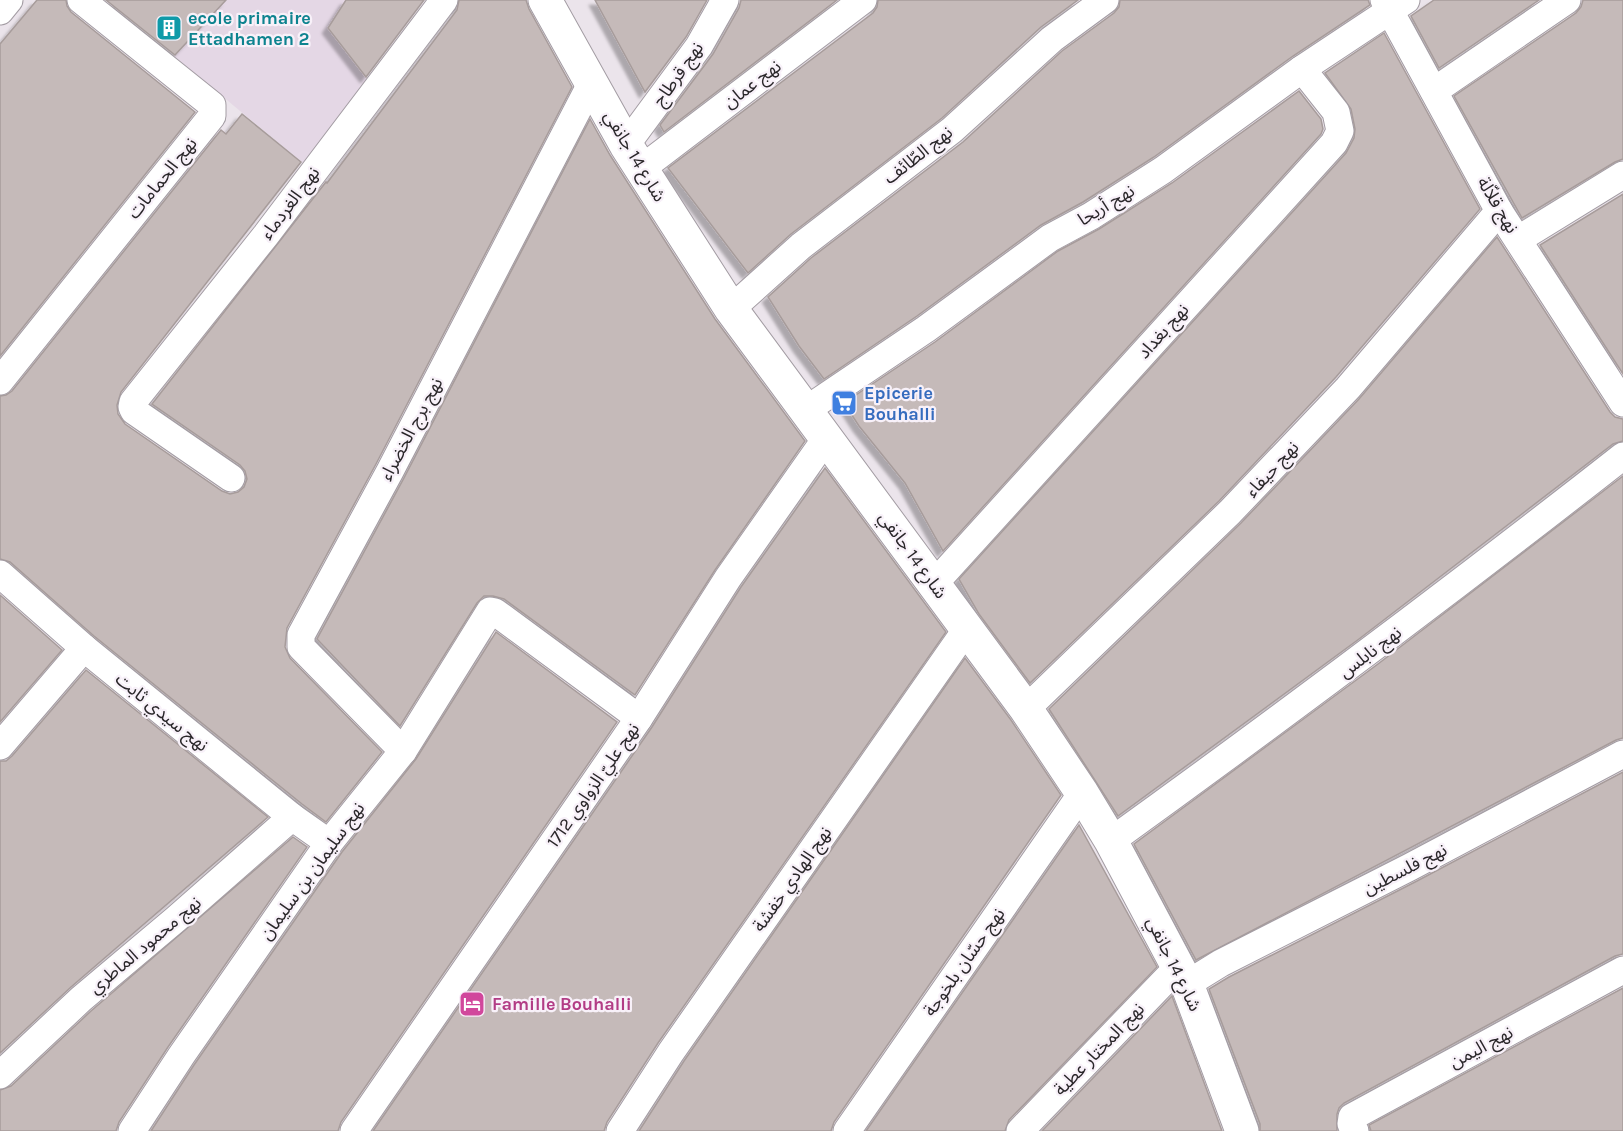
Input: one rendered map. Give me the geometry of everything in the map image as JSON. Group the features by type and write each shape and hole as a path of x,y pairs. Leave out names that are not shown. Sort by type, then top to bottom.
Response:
{"street":[{"path":"0,10 9,0"},
{"name":"نهج الحمامات","path":"0,381 212,116 212,105 81,0"},
{"name":"نهج الغردماء","path":"231,478 134,411 133,402 266,235 444,0"},
{"name":"شارع 14 جانفي","path":"545,0 634,157 731,309 1026,709 1082,793 1111,841 1183,976 1242,1131"},
{"name":"نهج قرطاج","path":"634,157 725,0"},
{"name":"نهج عمان","path":"634,157 863,0"},
{"name":"نهج الطّائف","path":"731,309 801,246 952,130 1052,39 1105,0"},
{"path":"1434,91 1567,0"},
{"name":"نهج قلاّلة","path":"1394,3 1434,91 1499,211 1623,403"},
{"name":"نهج أريحا","path":"806,410 926,329 1050,238 1091,216 1163,170 1394,3"},
{"name":"نهج بغداد","path":"934,584 1334,143 1340,131 1336,112 1302,69"},
{"name":"نهج برج الخضراء","path":"403,751 301,646 301,635 390,471 592,82"},
{"path":"1519,239 1623,175"},
{"name":"نهج حيفاء","path":"1026,709 1254,488 1348,388 1499,211"},
{"name":"نهج عليّ الزواوي 1712","path":"354,1131 639,718 728,578 827,437"},
{"name":"نهج نابلس","path":"1111,841 1323,687 1499,554 1623,456"},
{"name":"نهج سيدي ثابت","path":"0,574 84,648 291,817 329,843"},
{"name":"نهج سليمان بن سليمان","path":"132,1131 181,1056 329,843 403,751 490,611 535,640 639,718"},
{"name":"نهج الهادي خفشة","path":"620,1131 671,1052 966,630"},
{"path":"0,746 84,648"},
{"name":"نهج فلسطين","path":"1183,976 1221,963 1410,867 1623,754"},
{"name":"نهج حسّان بلخوجة","path":"847,1131 1082,793"},
{"name":"نهج محمود الماطري","path":"0,1075 81,999 291,817"},
{"name":"نهج اليمن","path":"1355,1131 1351,1124 1352,1117 1623,970"},
{"name":"نهج المختار عطية","path":"1020,1131 1183,976"}],"shaded area":[{"path":"226,0 346,0 328,28 372,84 311,170 174,56"}],"building":[{"path":"37,0 66,0 71,12 195,112 0,356 0,44"},
{"name":"ecole primaire Ettadhamen 2","path":"106,0 226,0 175,55"},
{"path":"346,0 424,0 366,77 328,28"},
{"path":"459,0 526,0 572,87 376,464 287,628 285,647 290,658 382,752 326,822 94,636 10,562 0,559 0,396 12,391 221,130 226,134 242,114 301,162 121,392 117,405 118,414 125,424 222,491 230,494 244,487 247,479 240,465 152,404 327,183 457,10"},
{"path":"595,0 707,0 686,37 645,92"},
{"path":"741,0 837,0 664,132 660,125 713,54 739,8"},
{"path":"878,0 1078,0 1041,27 942,118 791,234 748,273 668,168 873,13"},
{"path":"1120,0 1368,0 1370,5 1293,56 1154,157 1083,202 1041,225 917,316 824,379 799,346 768,297 811,258 963,142 1062,51 1114,13 1119,7"},
{"path":"1434,0 1539,0 1439,68 1411,16"},
{"path":"1583,0 1623,0 1623,159 1522,218 1454,96 1576,13"},
{"path":"1384,33 1480,209 1336,377 1219,501 1030,683 979,614 959,579 1346,153 1354,138 1355,129 1351,109 1325,73"},
{"path":"1299,91 1321,119 1323,129 1321,134 943,551 905,483 859,426 844,403 935,342 1058,251 1099,229 1172,183"},
{"path":"590,119 610,155 715,319 805,441 715,570 635,695 504,599 484,596 477,603 400,726 317,639 404,478"},
{"path":"1623,194 1623,374 1540,245"},
{"path":"1497,237 1610,412 1615,417 1623,419 1623,441 1613,444 1359,639 1118,816 1049,709 1241,523 1359,399"},
{"path":"825,468 946,632 658,1043 607,1122 604,1131 373,1131 652,727 741,587"},
{"path":"1623,476 1623,738 1196,960 1134,844 1378,664"},
{"path":"0,595 62,650 0,722"},
{"path":"496,632 617,722 341,1122 338,1131 151,1131 194,1065 342,852 416,759"},
{"path":"965,658 1011,720 1061,795 834,1122 831,1131 639,1131 684,1061"},
{"path":"86,670 268,817 71,987 0,1053 0,761 6,761 12,756"},
{"path":"1623,772 1623,954 1615,956 1344,1103 1337,1114 1337,1131 1260,1131 1260,1124 1209,989"},
{"path":"1079,825 1157,967 1009,1120 1005,1131 866,1131"},
{"path":"293,837 307,847 168,1047 119,1122 116,1131 0,1131 0,1090 11,1086 91,1011"},
{"path":"1623,988 1623,1131 1371,1131 1369,1125"},
{"path":"1172,996 1222,1131 1042,1131"}],"place":[{"name":"ecole primaire Ettadhamen 2","path":"169,28"},
{"name":"Epicerie Bouhalli","path":"844,403"},
{"name":"Famille Bouhalli","path":"472,1004"}]}
